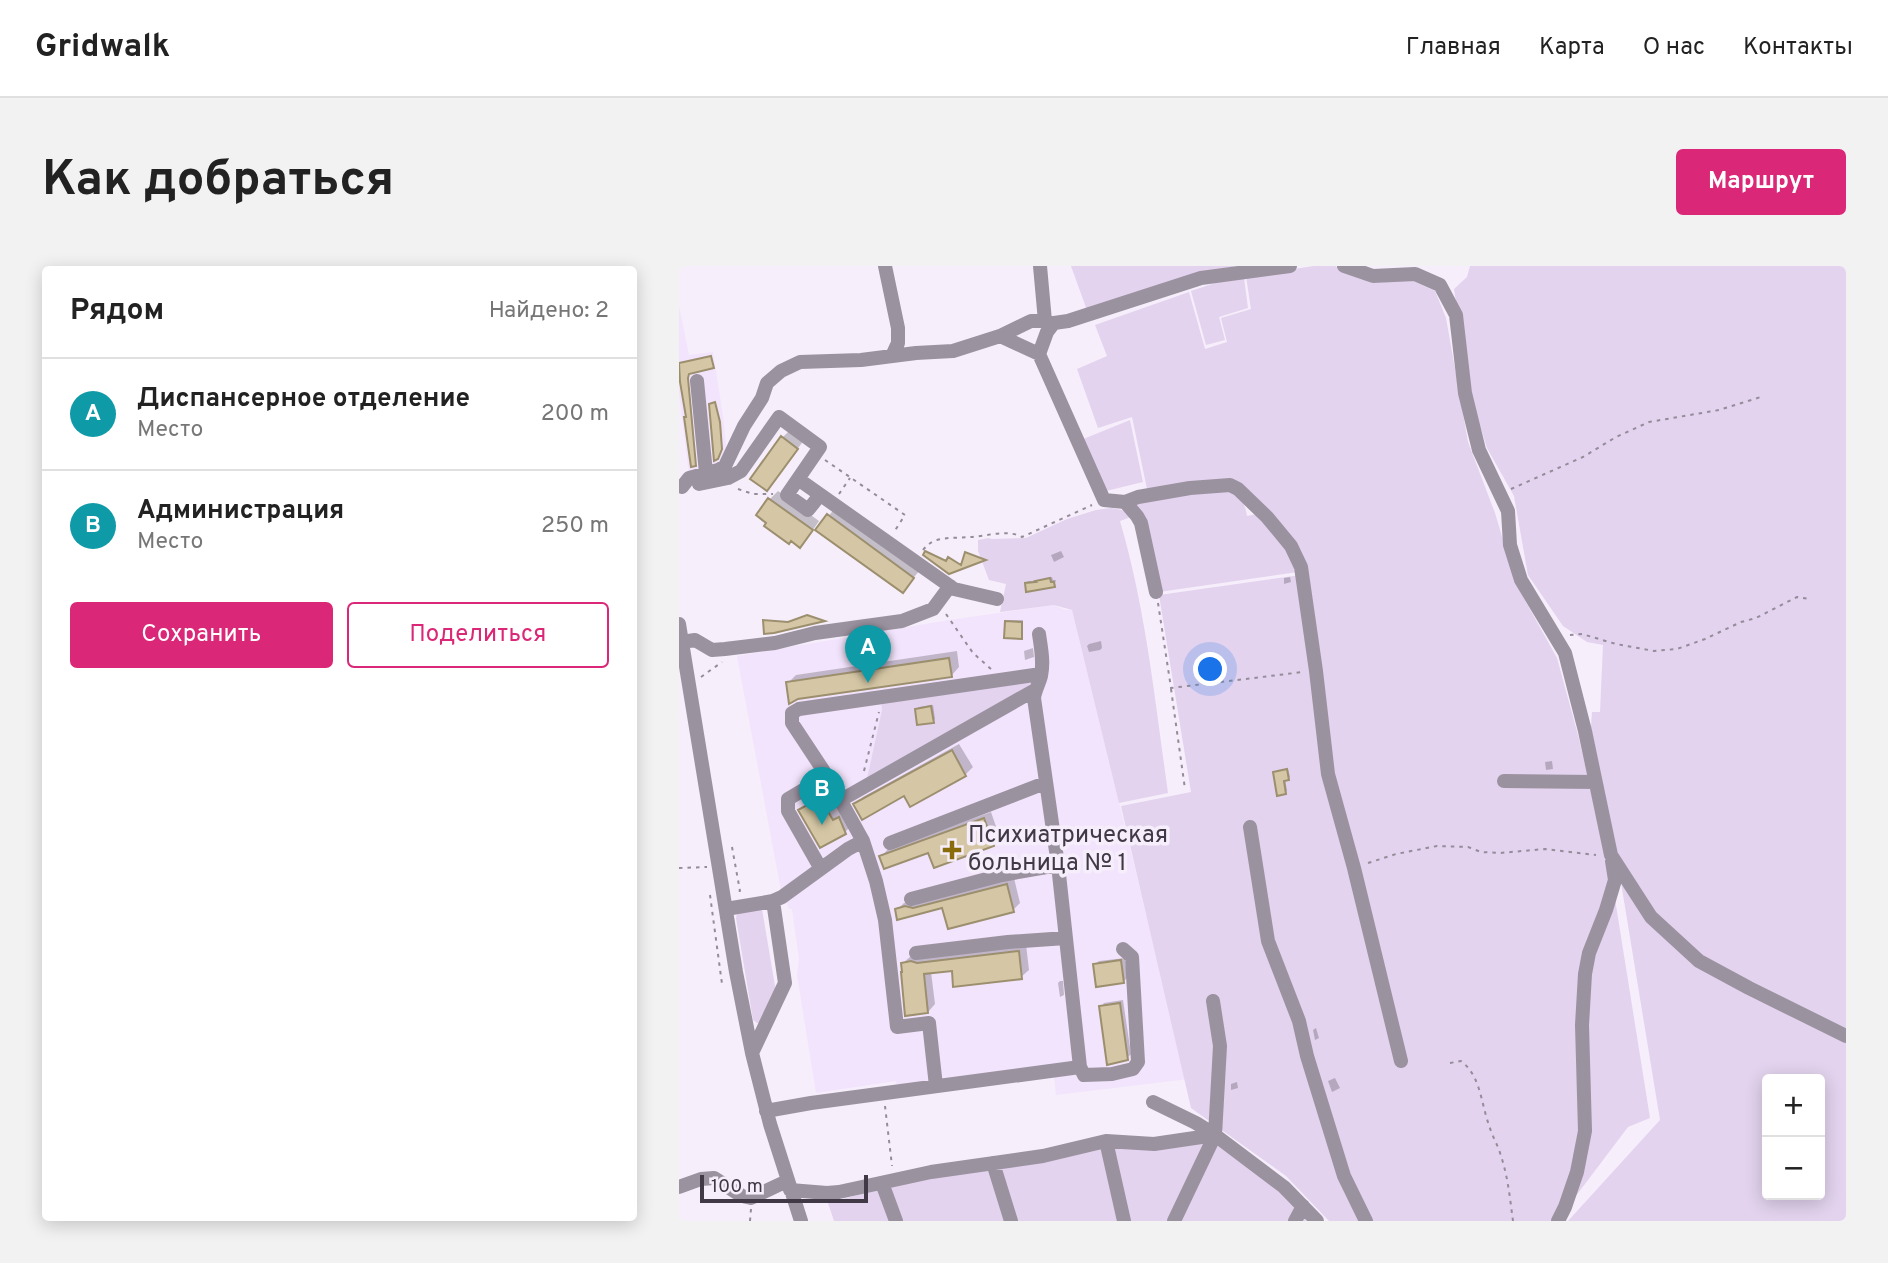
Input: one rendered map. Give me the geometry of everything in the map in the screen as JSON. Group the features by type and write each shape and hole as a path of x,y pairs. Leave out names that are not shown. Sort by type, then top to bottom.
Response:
{"street":[{"path":"884,266 898,328 898,342 892,356"},
{"path":"1039,354 1049,322 1040,266"},
{"path":"680,487 688,478 725,466 744,426 762,398 767,383 781,371 800,362 861,360 916,352 953,351 999,336 1031,321 1068,321 1201,278 1290,266"},
{"path":"1343,266 1373,276 1415,274 1440,285 1456,314 1465,393 1479,450 1508,511 1510,545 1521,580 1565,653 1585,731 1615,880 1589,953 1585,974 1582,1025 1585,1131 1577,1172 1566,1208 1558,1221"},
{"path":"999,336 1039,354 1104,500 1125,502 1138,497 1190,488 1230,485 1238,489 1267,517 1291,547 1301,568 1328,774 1354,868 1401,1062"},
{"path":"697,381 706,473"},
{"path":"680,487 734,476 741,471 779,417 820,447 787,495 808,510 820,495"},
{"path":"798,479 954,589 997,599"},
{"path":"1125,502 1141,523 1156,592"},
{"path":"682,642 695,640 712,650 731,649 775,643 815,633 902,621 933,609 950,586"},
{"path":"679,624 752,1053 766,1111 801,1221"},
{"path":"1039,634 1043,663 1034,698 1058,865 1080,1067 1084,1075 1112,1074 1133,1069 1138,1062 1132,957 1123,949"},
{"path":"936,1086 929,1023 897,1027 885,920 863,841 827,776 792,723 792,713 799,709 1041,674"},
{"path":"841,800 1035,690"},
{"path":"821,869 788,811 787,799 827,776"},
{"path":"1504,781 1595,782"},
{"path":"890,843 1045,783"},
{"path":"1249,827 1268,941 1299,1021 1307,1056 1345,1176 1366,1221"},
{"path":"726,909 782,897 863,841"},
{"path":"1611,855 1651,917 1699,961 1846,1036"},
{"path":"911,899 1058,865"},
{"path":"752,1053 785,983 772,901"},
{"path":"916,953 1066,938"},
{"path":"1174,1221 1215,1135 1220,1046 1213,1001"},
{"path":"766,1111 811,1102 1080,1067"},
{"path":"1153,1102 1215,1135 1284,1187 1317,1221"},
{"path":"679,1187 701,1179 714,1178 742,1196 751,1198 788,1185 827,1194 931,1172 1043,1156 1106,1141 1154,1144 1215,1135"},
{"path":"1106,1141 1124,1221"},
{"path":"993,1163 1011,1221"},
{"path":"886,1182 895,1221"},
{"path":"1296,1221 1303,1206"}],"path":[{"path":"1500,493 1583,457 1616,437 1649,422 1719,410 1764,396"},
{"path":"815,453 905,515 887,542"},
{"path":"832,503 850,477"},
{"path":"729,485 753,494 787,495"},
{"path":"913,561 928,544 939,540 996,534 1018,534 1022,537 1104,500"},
{"path":"1156,592 1185,789"},
{"path":"1555,637 1582,634 1654,651 1677,649 1756,618 1797,597 1809,599"},
{"path":"939,601 973,653 1006,679"},
{"path":"700,678 722,662 731,649"},
{"path":"1171,688 1316,671"},
{"path":"859,790 879,710 877,698"},
{"path":"1354,868 1396,854 1437,846 1468,847 1481,852 1500,853 1545,849 1597,856 1611,855"},
{"path":"679,868 709,867"},
{"path":"1450,1063 1461,1061 1473,1074 1501,1155 1509,1186 1513,1221"},
{"path":"883,1093 892,1164 886,1182"}],"shaded area":[{"path":"1071,266 1237,266 1206,272 1088,313"},
{"path":"1314,266 1335,266 1372,283 1411,280 1435,291 1446,318 1468,442 1495,513 1516,584 1557,658 1578,735 1611,874 1650,1118 1628,1127 1557,1221 1329,1221 1286,1176 1191,1108 1121,806 1191,792 1159,595 1308,574 1233,482 1147,489 1132,417 1098,428 1077,369 1107,356 1095,325 1189,292 1205,349 1227,342 1221,318 1251,309 1246,276"},
{"path":"1470,266 1846,266 1846,1221 1568,1221 1660,1120 1615,846 1591,727 1592,712 1600,712 1603,645 1587,642 1563,626 1528,575 1514,496 1487,448 1470,393 1454,289 1467,277"},
{"path":"1244,278 1248,308 1219,317 1225,340 1206,345 1191,291 1224,280"},
{"path":"679,306 689,355 713,352 727,456 723,467 689,474 679,393"},
{"path":"1130,420 1143,482 1106,491 1081,440"},
{"path":"1220,488 1239,497 1247,516 1257,514 1286,547 1298,572 1159,592 1136,501"},
{"path":"1111,508 1122,510 1131,517 1120,521 1143,622 1168,793 1119,803 1072,610 1054,605 1000,612 1006,584 989,580 978,551 978,540 1026,538 1067,519"},
{"name":"Психиатрическая больница № 1","path":"1054,605 1072,610 1189,1079 1056,1095 1054,1076 900,1098 896,1081 816,1093 797,975 799,959 792,909 789,909 786,900 783,901 737,656"},
{"path":"1029,679 1036,683 867,779 882,710 881,700"},
{"path":"762,909 776,992 764,1022 757,1023 753,1020 736,918 737,914"},
{"path":"1114,1143 1219,1144 1283,1190 1310,1221 834,1221 828,1203 932,1175"}],"building":[{"path":"711,356 714,368 689,374 688,378 696,466 691,467 679,363"},
{"path":"715,402 722,449 718,459 714,461 709,404"},
{"path":"781,436 798,449 767,491 750,479"},
{"path":"768,498 813,530 800,548 791,541 789,544 764,526 766,523 756,515"},
{"path":"827,514 914,578 903,593 815,530"},
{"path":"925,551 946,561 948,557 961,565 965,552 986,560 949,574 923,555"},
{"path":"1050,578 1055,587 1026,592 1025,583"},
{"path":"807,615 825,621 764,634 763,620 788,622"},
{"path":"1005,621 1022,622 1022,639 1004,638"},
{"path":"949,658 952,677 798,699 789,704 786,682"},
{"path":"931,706 934,723 917,725 915,709"},
{"path":"952,750 966,776 910,807 904,796 862,820 853,804"},
{"path":"1287,769 1289,780 1284,781 1286,794 1277,796 1273,772"},
{"path":"820,798 833,820 839,817 846,834 820,848 798,810"},
{"path":"984,818 994,846 934,868 928,853 884,869 879,856"},
{"path":"1007,884 1014,912 948,929 942,908 897,920 895,909 905,906 913,908"},
{"path":"1019,951 1022,979 953,987 952,971 924,974 928,1013 905,1016 901,963"},
{"path":"1121,960 1124,983 1096,987 1093,964"},
{"path":"1120,1003 1128,1060 1107,1065 1099,1006"}],"place":[{"name":"Диспансерное отделение","path":"868,683"},
{"name":"Администрация","path":"822,825"},
{"name":"Психиатрическая больница № 1","path":"952,850"}]}
